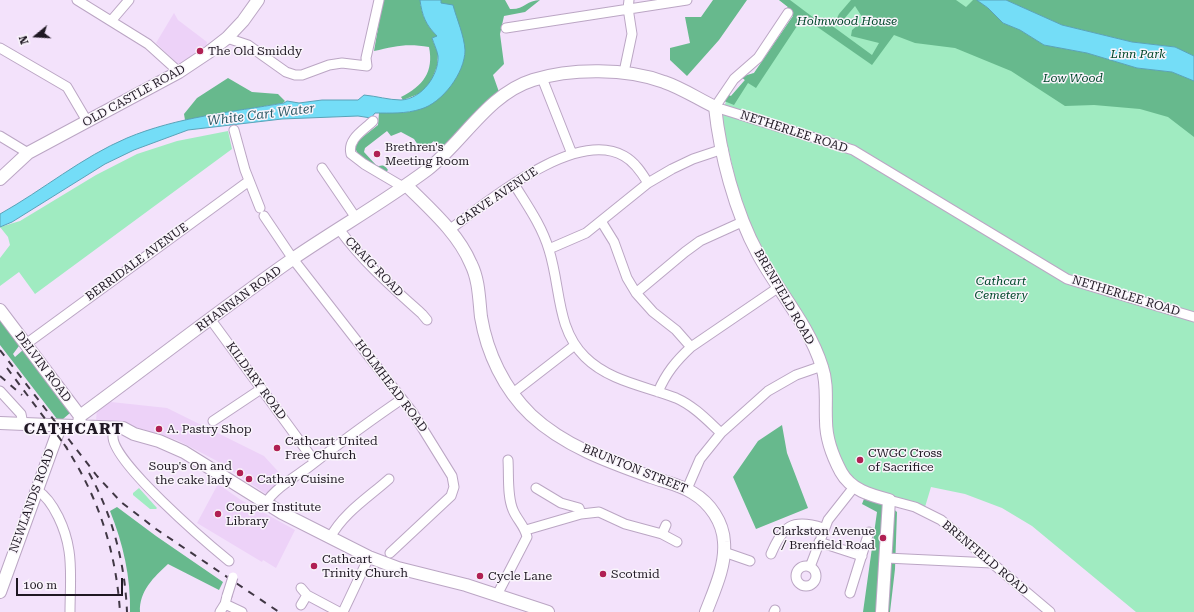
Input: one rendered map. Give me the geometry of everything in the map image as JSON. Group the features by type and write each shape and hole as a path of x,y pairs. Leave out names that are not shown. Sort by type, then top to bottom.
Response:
{"street":[{"path":"77,0 148,44 179,72"},
{"path":"111,21 129,0"},
{"name":"OLD CASTLE ROAD","path":"0,179 28,153 179,72 227,38 243,21 258,0"},
{"path":"227,38 248,45 286,72 295,75 302,75 329,65 342,63 367,66 366,58 379,0"},
{"path":"506,28 628,4 687,0"},
{"path":"624,72 632,34 628,4"},
{"path":"715,107 734,79 750,67 758,58 788,13"},
{"path":"0,48 67,87 87,121"},
{"name":"NETHERLEE ROAD","path":"404,186 440,159 499,99 524,83 542,78 592,71 624,72 664,81 715,107 853,150 1067,279 1194,317"},
{"path":"542,78 572,154"},
{"name":"BRENFIELD ROAD","path":"715,107 723,149 742,222 758,254 795,313 822,366 825,377 827,435 841,472 854,487 864,492 915,507 941,520 1050,612"},
{"path":"373,121 355,136 351,143 351,154 354,158 404,186"},
{"name":"HOLMHEAD ROAD","path":"234,130 249,181 262,212 293,259 402,399 441,456 452,476 454,487 451,496 390,553"},
{"path":"0,136 28,153"},
{"name":"GARVE AVENUE","path":"450,230 514,184 544,166 572,154 597,149 618,153 632,161 648,183"},
{"path":"549,249 576,238 601,221 648,183 693,159 723,149"},
{"path":"322,168 356,218"},
{"name":"BERRIDALE AVENUE","path":"26,344 249,181"},
{"path":"514,184 532,212 549,249 562,318 575,345 589,360 602,370 676,398 693,408 720,434"},
{"name":"RHANNAN ROAD","path":"79,421 293,259 404,186"},
{"name":"BRUNTON STREET","path":"404,186 450,230 472,265 486,338 497,368 513,394 539,422 571,443 624,467 687,489 701,499 715,515 723,534 724,552 722,565 706,612"},
{"path":"601,221 614,242 627,278 636,293 653,312 676,330 692,347"},
{"path":"636,293 700,241 742,222"},
{"name":"CRAIG ROAD","path":"339,229 350,245 382,280 427,320"},
{"path":"658,392 667,373 692,347 779,287"},
{"name":"DELVIN ROAD","path":"0,310 26,344 79,421"},
{"name":"KILDARY ROAD","path":"211,320 315,462"},
{"path":"513,394 575,345"},
{"path":"687,489 700,459 720,434 768,391 796,375 822,366"},
{"path":"213,421 261,388"},
{"path":"0,391 20,414 23,424"},
{"path":"265,504 270,496 358,429 402,399"},
{"path":"58,432 79,421"},
{"path":"0,423 23,424 79,421 123,428 134,434 159,441 184,452 265,504 369,557 398,568 497,595 526,608 544,611"},
{"path":"0,429 113,436 134,434"},
{"name":"NEWLANDS ROAD","path":"0,589 58,432"},
{"path":"113,436 114,444 118,452 142,479 188,526 229,561"},
{"path":"497,595 528,537 526,530 513,511 508,460"},
{"path":"330,538 335,528 347,515 390,479"},
{"path":"810,567 823,528 854,487"},
{"path":"536,488 561,503 579,508 581,514"},
{"path":"37,490 45,495 54,510 64,532 69,550 70,612"},
{"path":"882,612 889,500"},
{"path":"526,530 581,514 599,512 625,524 662,534 678,542"},
{"path":"771,554 781,533 791,525 807,524 823,528"},
{"path":"662,534 666,525"},
{"path":"850,593 869,532"},
{"path":"819,542 862,556"},
{"path":"724,552 750,560"},
{"path":"343,612 369,557"},
{"path":"886,558 992,562"},
{"path":"233,577 224,604 242,612"},
{"path":"302,605 304,591 338,612"}],"shaded area":[{"path":"174,13 178,20 207,42 206,47 178,64 156,43"},
{"path":"111,402 167,408 264,456 285,479 266,494 217,461 177,440 137,428 96,422 97,408"},
{"path":"218,484 241,500 295,530 276,568 263,560 262,562 197,523"}],"green space":[{"path":"383,0 420,0 425,20 438,37 432,38 438,54 437,66 431,82 421,93 403,100 401,97 409,93 421,83 428,71 430,64 429,47 414,45 374,51"},
{"path":"441,0 505,0 510,9 515,9 536,0 540,0 525,12 504,16 500,34 504,64 493,75 499,92 441,151 434,141 422,151 414,139 401,132 391,136 387,131 365,148 364,152 376,165 386,168 388,170 386,172 359,156 355,148 359,140 378,125 379,113 409,112 451,85 460,70 465,52 440,3"},
{"path":"713,0 747,0 719,40 687,76 670,60 670,48 690,43 685,17 701,17"},
{"name":"Cathcart Cemetery","path":"779,0 1194,0 1194,612 1136,612 1032,526 1002,508 965,494 931,487 925,507 868,489 850,479 842,465 831,429 830,385 761,252 743,212 721,117 728,95 731,96 745,80 741,77 754,73 793,16 786,9 788,7"},
{"name":"Low Wood","path":"779,0 790,0 826,27 831,25 872,55 879,43 851,36 852,30 864,20 855,6 839,25 835,22 839,14 851,0 956,0 966,7 973,0 977,0 988,8 1003,23 1020,30 1044,45 1087,53 1137,68 1172,72 1194,81 1194,137 1168,117 1140,109 1094,105 1065,106 1011,71 955,48 915,43 894,35 872,65 803,17 756,88 748,83 734,105 724,101 728,95 731,96 745,80 741,77 754,73 793,16 786,9 788,7"},
{"name":"Low Wood","path":"1006,0 1194,0 1194,56 1175,47 1132,42 1062,25"},
{"path":"228,78 252,92 278,94 285,101 283,103 185,120 184,114 197,98"},
{"path":"228,131 232,149 35,294 19,272 0,286 0,258 10,245 8,237 0,227 20,221 96,175 137,154 177,141"},
{"path":"0,319 19,346 13,354 15,357 23,350 70,413 63,419 57,419 0,345"},
{"path":"782,425 787,453 808,508 756,529 733,477 758,441"},
{"path":"139,488 157,508 156,509 150,509 133,495 133,493"},
{"path":"864,499 883,500 897,512 895,569 890,612 863,612 877,512 862,504"},
{"path":"117,507 223,582 219,590 168,564 148,585 142,597 140,612 130,612 128,574 119,536 110,511"}],"water":[{"name":"White Cart Water","path":"420,0 441,0 441,3 453,5 462,33 465,50 464,59 457,77 444,94 429,106 410,112 375,113 371,118 358,116 282,119 188,130 134,150 105,164 12,222 0,227 0,214 78,164 127,138 165,125 225,112 284,103 287,101 299,103 322,100 358,100 364,95 401,100 409,99 422,91 428,85 436,71 438,63 438,56 432,38 437,36 425,20"},
{"path":"977,0 1006,0 1062,25 1132,42 1175,47 1194,56 1194,81 1172,72 1137,68 1087,53 1044,45 1020,30 1003,23 988,8"}],"railway":[{"path":"0,350 97,476 121,502 156,529 279,612"},
{"path":"7,368 67,448"},
{"path":"0,376 22,395"},
{"path":"64,444 87,483 103,524 114,567 120,612"},
{"path":"89,473 105,506 116,541 124,576 127,612"}],"place":[{"name":"The Old Smiddy","path":"200,51"},
{"name":"Brethren's Meeting Room","path":"377,154"},
{"name":"A. Pastry Shop","path":"159,429"},
{"name":"Cathcart United Free Church","path":"277,448"},
{"name":"CWGC Cross of Sacrifice","path":"860,460"},
{"name":"Soup's On and the cake lady","path":"240,473"},
{"name":"Cathay Cuisine","path":"249,479"},
{"name":"Couper Institute Library","path":"218,514"},
{"name":"Clarkston Avenue / Brenfield Road","path":"883,538"},
{"name":"Cathcart Trinity Church","path":"314,566"},
{"name":"Scotmid","path":"603,574"},
{"name":"Cycle Lane","path":"480,576"}],"district":[{"name":"CATHCART","path":"74,429"}],"park label":[{"name":"Holmwood House","path":"847,21"},
{"name":"Linn Park","path":"1138,54"}]}
